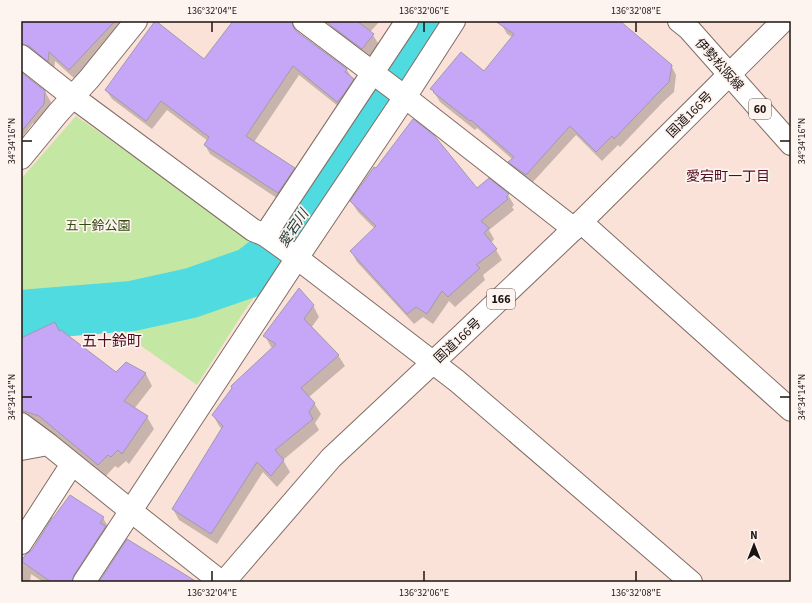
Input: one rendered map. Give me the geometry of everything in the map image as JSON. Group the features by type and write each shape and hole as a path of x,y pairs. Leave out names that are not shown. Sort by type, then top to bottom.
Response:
{"main road":[{"path":"21,158 58,113 89,79 136,21"},
{"path":"304,21 578,226 791,410"},
{"path":"265,235 374,74 407,21"},
{"path":"84,582 294,256 404,97 454,21"},
{"name":"伊勢松阪線","path":"679,21 689,29 791,144"},
{"name":"国道166号","path":"222,582 331,458 434,363 578,226 729,74 784,21"},
{"path":"21,56 73,97 253,230 265,235 294,256 457,381 691,582"},
{"path":"21,424 222,582"},
{"path":"21,448 48,444"},
{"path":"21,543 72,464"}],"green space":[{"name":"五十鈴公園","path":"76,116 183,191 278,263 243,313 197,385 71,297 25,296 21,292 21,179"}],"building":[{"path":"21,21 115,21 69,70 49,52 48,62 29,46 21,44 21,31 23,28 21,26"},
{"path":"155,21 204,59 233,21 292,21 296,31 347,69 345,72 354,79 337,102 293,66 246,136 295,168 278,193 204,145 209,137 161,101 146,121 105,90"},
{"path":"325,21 357,21 374,34 362,49"},
{"path":"495,21 620,21 672,65 669,82 614,139 612,136 596,152 570,126 526,175 508,162 514,157 471,120 470,121 430,89 461,52 484,71 514,34"},
{"path":"21,72 45,91 44,104 21,132"},
{"path":"413,119 433,134 477,188 489,178 509,194 506,197 508,199 481,221 489,228 484,233 497,249 476,265 480,268 448,297 442,291 427,314 416,307 407,314 350,251 376,226 350,201 374,167 376,168"},
{"path":"299,288 314,305 304,319 339,355 301,388 315,403 309,412 313,419 275,450 284,460 271,476 257,462 211,534 172,509 223,426 212,415 232,388 231,386 276,344 263,336"},
{"path":"55,322 59,331 61,330 116,372 126,362 146,373 124,401 148,416 122,454 118,450 111,457 108,455 98,465 39,416 21,410 21,338"},
{"path":"70,495 104,517 100,523 106,526 74,575 72,582 51,582 21,561 26,554 32,550 52,518"},
{"path":"127,539 197,582 99,582"}],"waterway":[{"name":"愛宕川","path":"21,315 132,306 191,293 251,272 279,250 430,21"}],"district":[{"name":"愛宕町一丁目","path":"728,176"},
{"name":"五十鈴町","path":"112,341"}]}
